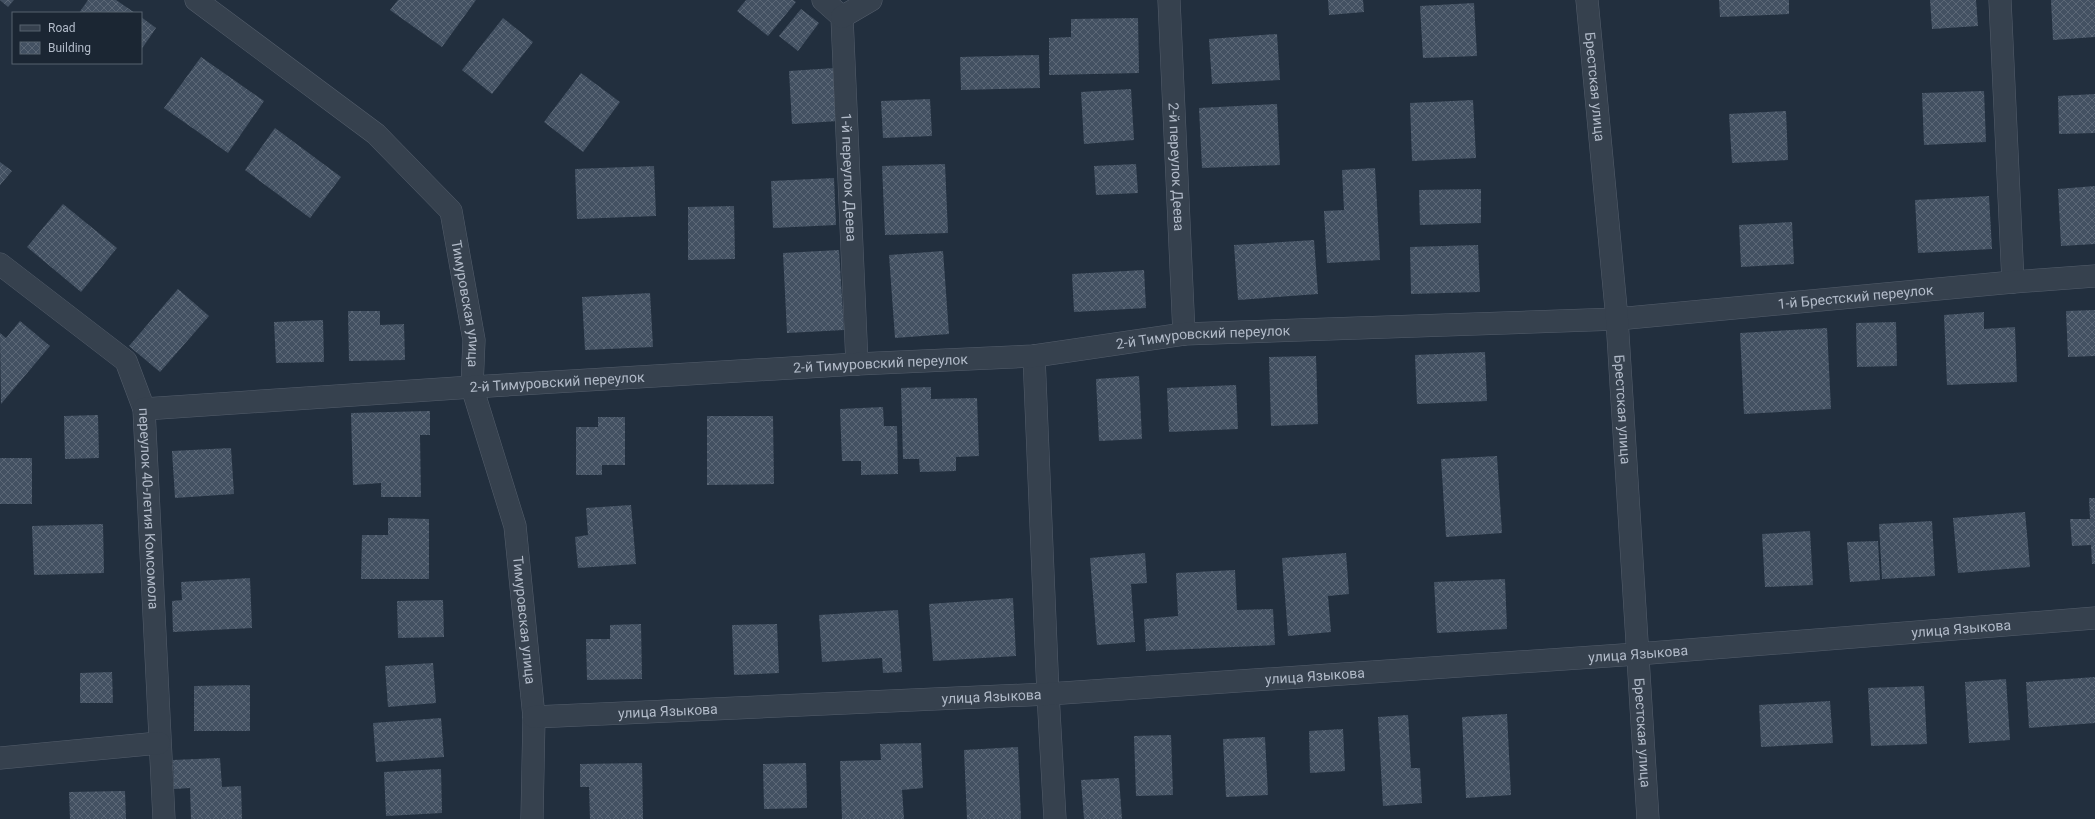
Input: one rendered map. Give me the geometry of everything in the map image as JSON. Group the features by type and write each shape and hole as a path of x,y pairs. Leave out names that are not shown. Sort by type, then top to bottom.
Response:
{"street":[{"name":"Тимуровская улица","path":"196,0 376,134 451,211 474,340 472,387 515,526 534,717 532,819"},
{"path":"823,0 842,17 871,0"},
{"name":"2-й переулок Деева","path":"1169,0 1184,334"},
{"name":"Брестская улица","path":"1587,0 1616,319 1648,819"},
{"path":"2000,0 2013,282"},
{"name":"1-й переулок Деева","path":"842,17 857,364"},
{"name":"переулок 40-летия Комсомола","path":"0,264 126,362 144,409 159,743 164,819"},
{"name":"1-й Брестский переулок","path":"1616,319 2013,282 2095,276"},
{"name":"2-й Тимуровский переулок","path":"144,409 472,387 857,364 1034,356 1184,334 1616,319"},
{"path":"1034,356 1048,694 1055,819"},
{"name":"улица Языкова","path":"534,717 1048,694 1637,654 2095,618"},
{"path":"0,758 159,743"}],"building":[{"path":"0,0 14,0 8,7"},
{"path":"88,0 116,0 134,12 80,12"},
{"path":"398,0 476,0 442,47 390,10"},
{"path":"746,0 793,0 796,2 768,36 737,11"},
{"path":"1328,0 1363,0 1364,12 1329,15"},
{"path":"1719,0 1789,0 1789,14 1720,17"},
{"path":"1930,0 1976,0 1978,26 1932,29"},
{"path":"2051,0 2095,0 2095,37 2053,40"},
{"path":"1474,3 1477,56 1423,58 1420,6"},
{"path":"801,9 819,23 798,51 779,36"},
{"path":"142,18 156,28 142,49"},
{"path":"503,18 533,42 492,94 462,70"},
{"path":"1138,18 1139,73 1049,75 1049,38 1071,37 1071,19"},
{"path":"1277,34 1280,80 1212,84 1209,39"},
{"path":"1039,55 1040,88 961,90 960,57"},
{"path":"201,57 264,101 228,153 164,108"},
{"path":"835,68 838,121 792,124 789,71"},
{"path":"581,73 620,102 583,152 544,122"},
{"path":"1131,89 1134,140 1084,144 1081,92"},
{"path":"1984,91 1986,142 1924,145 1922,93"},
{"path":"2095,94 2095,133 2059,134 2058,96"},
{"path":"930,99 932,136 883,138 881,101"},
{"path":"1473,100 1476,158 1412,161 1410,103"},
{"path":"1277,104 1280,165 1202,168 1199,108"},
{"path":"1786,111 1788,160 1732,163 1729,114"},
{"path":"275,128 341,177 310,218 245,170"},
{"path":"0,162 12,171 0,185"},
{"path":"945,164 948,233 885,235 882,166"},
{"path":"1136,164 1138,193 1096,195 1094,166"},
{"path":"654,166 656,216 577,219 575,169"},
{"path":"1375,168 1380,260 1327,263 1324,211 1344,210 1342,170"},
{"path":"834,178 836,225 773,228 771,181"},
{"path":"2095,186 2095,244 2061,246 2058,189"},
{"path":"1481,189 1481,223 1420,225 1419,190"},
{"path":"1989,196 1992,249 1918,253 1915,200"},
{"path":"63,204 117,248 81,292 27,247"},
{"path":"734,206 735,259 688,260 688,207"},
{"path":"1792,222 1794,264 1741,267 1739,225"},
{"path":"1314,240 1318,294 1238,300 1234,245"},
{"path":"1478,245 1480,292 1411,294 1410,247"},
{"path":"839,250 844,330 787,333 783,253"},
{"path":"943,251 949,334 895,338 889,255"},
{"path":"1144,270 1146,308 1074,312 1072,274"},
{"path":"178,289 209,316 160,372 129,346"},
{"path":"650,293 653,347 585,350 582,297"},
{"path":"2095,310 2095,356 2068,357 2066,311"},
{"path":"348,311 380,311 380,325 404,324 405,360 349,361"},
{"path":"1984,312 1984,329 2015,327 2017,382 1947,385 1944,315"},
{"path":"323,320 324,362 276,363 274,322"},
{"path":"20,321 50,346 1,404 0,333 6,338"},
{"path":"1896,322 1897,366 1857,367 1856,323"},
{"path":"1827,328 1831,409 1744,414 1740,333"},
{"path":"1485,352 1487,401 1417,404 1415,355"},
{"path":"1316,356 1318,424 1271,426 1269,357"},
{"path":"1139,376 1142,439 1099,441 1096,379"},
{"path":"1236,385 1238,429 1169,432 1167,388"},
{"path":"931,387 931,399 977,398 979,456 956,457 956,471 920,472 919,459 903,459 901,388"},
{"path":"883,407 884,426 897,426 898,474 861,475 861,461 842,461 840,409"},
{"path":"430,411 430,435 420,435 421,497 381,497 381,483 353,485 351,413"},
{"path":"98,415 99,458 65,459 64,416"},
{"path":"707,416 773,416 774,484 707,485"},
{"path":"598,417 625,417 625,465 602,465 602,475 576,475 576,427 598,427"},
{"path":"231,448 234,494 175,498 172,451"},
{"path":"1497,456 1502,533 1446,537 1441,459"},
{"path":"0,458 32,458 32,504 0,504"},
{"path":"2089,498 2095,498 2095,564 2092,564 2091,545 2072,546 2070,519 2090,519"},
{"path":"631,505 636,564 578,568 575,537 588,535 586,508"},
{"path":"2025,512 2030,567 1958,573 1953,518"},
{"path":"388,518 429,519 429,579 361,579 362,535 388,535"},
{"path":"1932,521 1935,576 1882,579 1879,524"},
{"path":"103,524 104,573 34,575 32,526"},
{"path":"1810,531 1813,585 1765,587 1762,534"},
{"path":"1878,541 1880,580 1850,582 1847,542"},
{"path":"1145,553 1147,583 1131,584 1135,642 1097,645 1090,558"},
{"path":"1346,553 1349,594 1328,596 1331,632 1288,636 1282,558"},
{"path":"1235,570 1237,610 1273,609 1275,645 1146,651 1144,619 1178,616 1176,573"},
{"path":"250,578 252,628 173,632 172,601 182,600 181,582"},
{"path":"1505,579 1507,629 1437,633 1434,582"},
{"path":"1013,598 1016,656 933,661 929,604"},
{"path":"443,600 444,637 398,638 397,601"},
{"path":"898,610 902,672 883,673 882,658 822,662 819,615"},
{"path":"641,624 642,679 587,680 586,639 610,639 610,625"},
{"path":"777,624 779,673 734,675 732,625"},
{"path":"433,663 436,703 388,707 385,666"},
{"path":"112,672 113,703 80,703 80,673"},
{"path":"2095,677 2095,723 2029,728 2026,682"},
{"path":"2006,679 2010,740 1969,743 1965,682"},
{"path":"250,685 250,731 194,731 194,686"},
{"path":"1924,686 1927,744 1871,746 1868,688"},
{"path":"1830,701 1833,743 1761,747 1759,705"},
{"path":"1507,714 1511,795 1466,798 1462,717"},
{"path":"1408,715 1411,768 1420,768 1422,803 1383,806 1378,717"},
{"path":"441,718 444,757 376,762 373,723"},
{"path":"1343,729 1345,771 1310,773 1309,731"},
{"path":"1171,735 1173,795 1136,796 1134,736"},
{"path":"1265,737 1268,795 1226,797 1223,739"},
{"path":"921,743 923,788 902,790 904,819 842,819 840,761 881,760 880,744"},
{"path":"1018,747 1021,819 967,819 964,750"},
{"path":"220,758 222,787 241,786 242,819 191,819 190,788 174,789 173,760"},
{"path":"642,763 643,819 590,819 589,787 580,787 580,764"},
{"path":"806,763 807,808 764,809 763,764"},
{"path":"441,769 442,813 386,816 384,772"},
{"path":"1119,778 1122,819 1084,819 1081,780"},
{"path":"125,791 126,819 70,819 69,792"}]}
